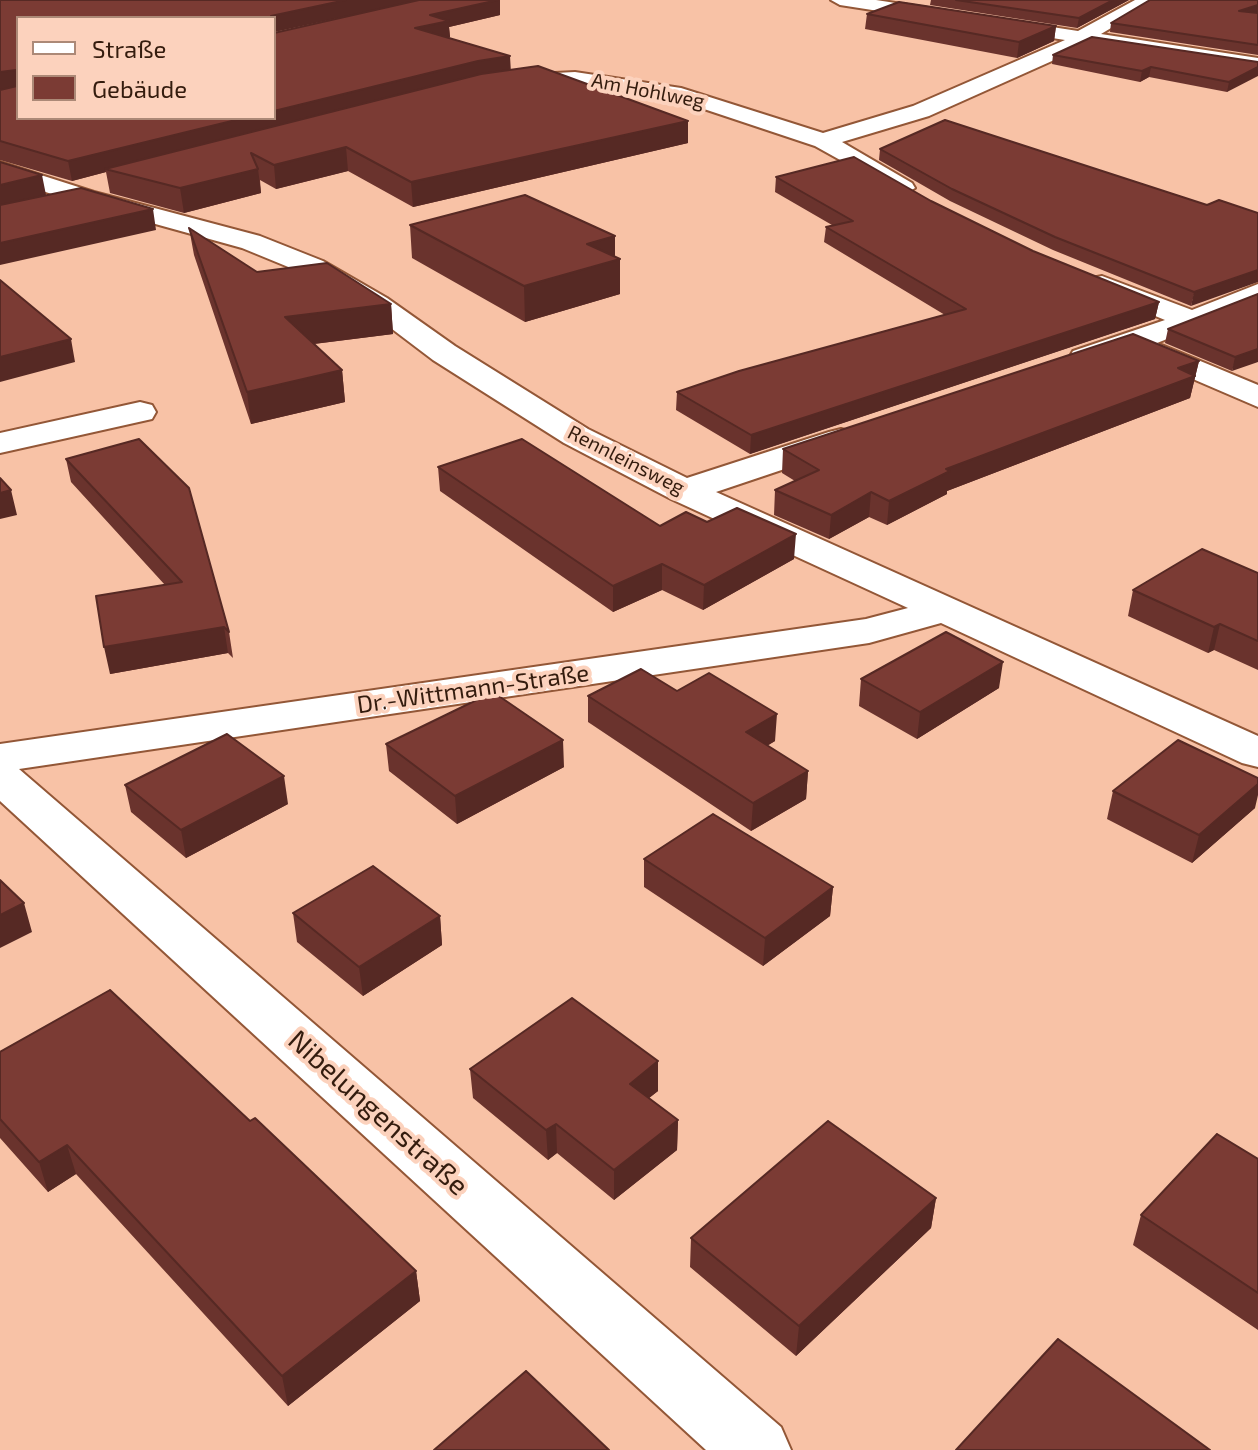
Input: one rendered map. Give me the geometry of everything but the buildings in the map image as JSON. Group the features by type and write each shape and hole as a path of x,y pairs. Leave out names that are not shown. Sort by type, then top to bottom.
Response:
{"street":[{"path":"840,0 1258,64"},
{"path":"823,141 921,111 1082,39 1149,0"},
{"name":"Am Hohlweg","path":"495,84 539,78 624,83 694,97 823,141 926,202"},
{"name":"Rennleinsweg","path":"0,169 78,195 251,242 313,267 377,304 444,353 576,436 684,491 1258,753"},
{"path":"43,207 111,182"},
{"path":"1083,276 1192,320"},
{"path":"1060,366 1130,343 1258,293"},
{"path":"1130,343 1258,397"},
{"path":"0,443 140,412"},
{"path":"684,491 865,431"},
{"name":"Dr.-Wittmann-Straße","path":"0,758 869,631 945,610"},
{"name":"Nibelungenstraße","path":"0,776 756,1450"}]}
